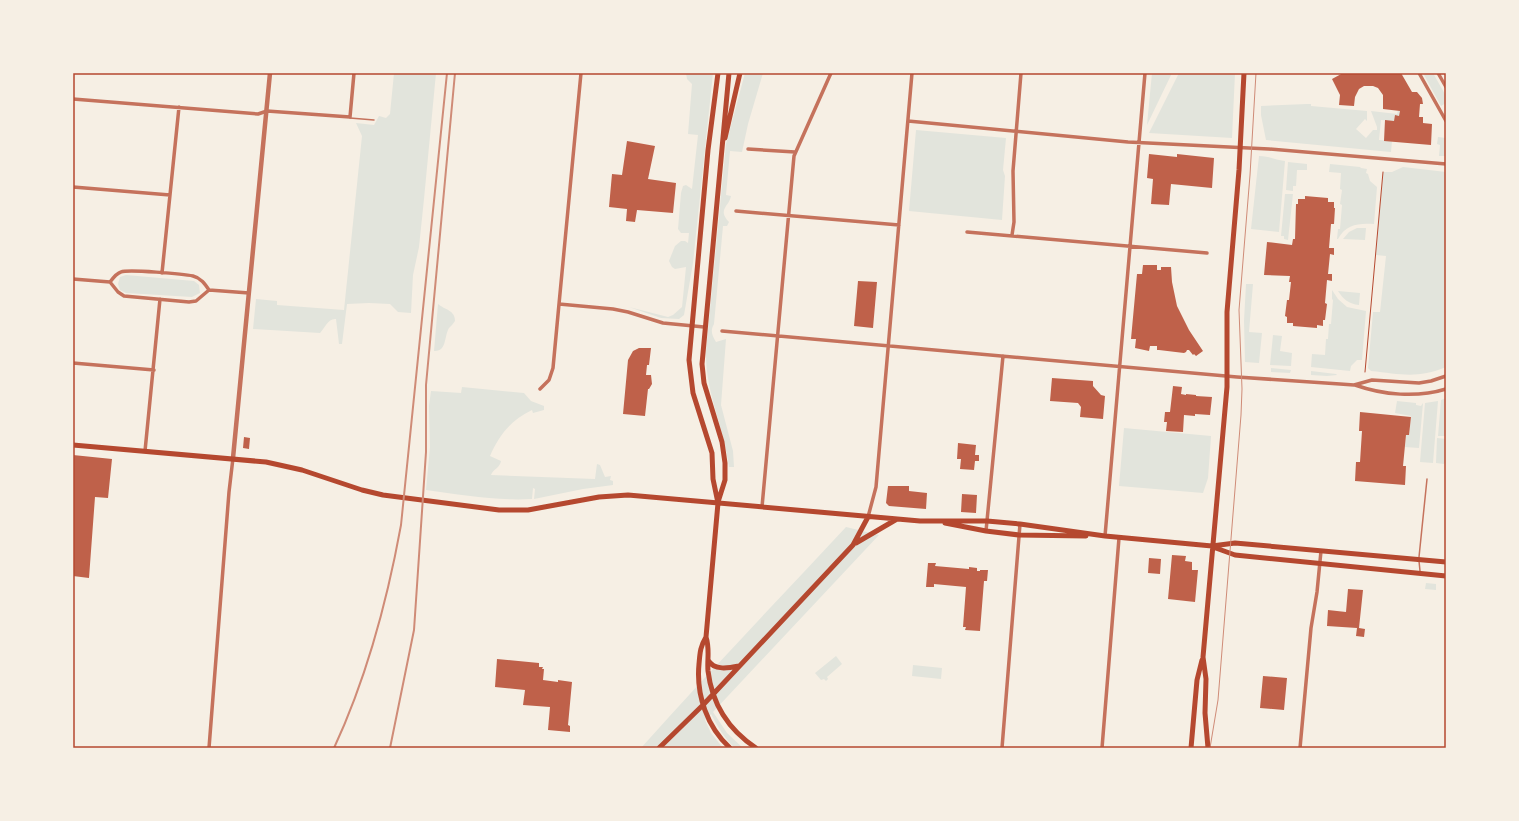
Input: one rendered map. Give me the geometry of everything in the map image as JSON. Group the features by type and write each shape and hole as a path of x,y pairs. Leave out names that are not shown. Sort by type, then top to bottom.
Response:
{"main road":[{"path":"718,73 708,150 689,360 691,381 710,445 713,479 718,503"},
{"path":"729,73 720,154 702,364 704,383 722,442 725,463 725,480 718,503 706,637 709,646 709,677 717,706 730,725 740,736 756,748"},
{"path":"720,154 740,73"},
{"path":"1191,748 1197,680 1203,657 1228,376 1227,312 1239,170 1244,73"},
{"path":"73,446 232,458 283,465 362,490 394,496 499,510 528,510 610,496 651,497 898,519 987,521 1020,524 1119,538 1212,546 1235,543 1446,562"},
{"path":"659,748 703,705 853,545 868,516"},
{"path":"853,545 898,519"},
{"path":"936,521 986,531 1019,535 1105,536"},
{"path":"1212,546 1235,555 1320,562 1446,576"},
{"path":"706,637 700,646 698,671 699,689 703,705 716,732 730,748"},
{"path":"1203,657 1206,679 1205,713 1208,748"},
{"path":"708,659 711,664 719,667 740,665"}],"street":[{"path":"209,748 228,492 270,73"},
{"path":"73,99 258,114 267,111 350,118 354,73"},
{"path":"540,389 549,380 553,368 581,73"},
{"path":"762,507 795,152 831,73"},
{"path":"868,516 876,487 912,73"},
{"path":"1012,235 1014,222 1013,171 1021,73"},
{"path":"1105,536 1145,73"},
{"path":"1419,73 1446,121"},
{"path":"1438,73 1446,87"},
{"path":"162,273 179,107"},
{"path":"1441,113 1446,111"},
{"path":"908,121 1139,142 1269,149 1446,164"},
{"path":"748,149 795,152"},
{"path":"73,187 170,195"},
{"path":"736,211 899,225"},
{"path":"967,232 1207,253"},
{"path":"110,282 120,272 162,273 194,276 203,282 209,290"},
{"path":"73,279 110,282 118,292 124,296 189,302 196,301 209,290 249,293"},
{"path":"145,451 160,299"},
{"path":"559,304 613,309 628,312 663,324 704,327"},
{"path":"722,331 1228,376 1354,385 1371,391 1414,394 1436,392 1446,389"},
{"path":"986,531 1003,356"},
{"path":"73,363 154,370"},
{"path":"1354,385 1372,380 1419,383 1446,376"},
{"path":"1002,748 1020,524"},
{"path":"1102,748 1119,538"},
{"path":"1300,748 1311,624 1317,592 1321,551"}],"lane":[{"path":"350,118 374,120"},
{"path":"1420,573 1419,560 1427,479"}],"path":[{"path":"1364,372 1383,172"}],"shaded area":[{"path":"394,73 436,73 419,247 413,275 411,313 398,312 390,304 347,304 342,344 339,344 336,319 331,320 320,333 253,329 256,299 277,301 277,305 344,310 362,136 356,123 374,125 379,116 386,118 390,114"},
{"path":"686,73 713,73 693,263 684,315 679,319 661,318 629,307 668,317 673,315 682,307 686,267 675,269 669,261 675,246 681,241 688,243 689,233 681,233 678,229 681,193 683,186 686,185 692,189 698,135 688,134 692,84 687,79"},
{"path":"745,73 763,73 748,124 742,152 730,151 726,195 731,196 724,211 724,214 729,222 727,226 723,226 714,324 712,331 716,342 726,339 721,405 733,451 734,467 729,467 727,452 708,381 706,351 726,144"},
{"path":"1152,73 1172,73 1147,125"},
{"path":"1179,73 1235,73 1232,138 1149,133"},
{"path":"1423,73 1433,73 1446,96 1446,103 1441,106"},
{"path":"1311,104 1311,106 1367,111 1367,121 1365,119 1356,129 1366,138 1373,130 1377,130 1371,111 1397,114 1398,110 1400,111 1399,116 1395,116 1394,121 1381,120 1379,140 1392,141 1391,152 1266,140 1261,115 1261,106"},
{"path":"916,130 1006,138 1003,170 1005,176 1002,220 909,211"},
{"path":"1438,137 1446,138 1446,156 1439,156 1440,145 1437,144"},
{"path":"1259,156 1285,161 1279,232 1251,229"},
{"path":"1288,162 1307,164 1307,170 1297,170 1296,186 1293,186 1293,191 1286,190"},
{"path":"1330,164 1367,169 1366,173 1368,174 1370,181 1377,187 1374,224 1358,224 1349,227 1338,239 1342,205 1340,204 1342,190 1340,189 1341,173 1329,172"},
{"path":"1403,167 1446,172 1446,367 1436,371 1408,375 1371,371 1368,368 1373,312 1380,312 1386,256 1376,255 1383,172 1392,172"},
{"path":"1285,194 1293,194 1288,240 1284,239 1284,236 1281,236"},
{"path":"1357,228 1366,228 1365,240 1343,239 1349,232"},
{"path":"126,275 194,281 199,285 200,293 192,297 126,293 120,290 118,284 120,277"},
{"path":"1246,284 1253,284 1249,332 1262,333 1259,363 1245,362 1244,321"},
{"path":"1332,290 1338,299 1347,307 1366,311 1362,360 1357,360 1351,366 1350,371 1311,367 1312,354 1325,355 1326,339 1328,339 1329,324 1331,324 1333,300"},
{"path":"1338,291 1360,293 1359,305 1352,304 1347,301"},
{"path":"438,304 451,312 455,317 455,321 447,331 441,349 434,351"},
{"path":"1273,335 1282,336 1280,351 1292,353 1291,366 1270,365"},
{"path":"1271,368 1291,370 1290,373 1271,372"},
{"path":"1311,371 1336,374 1337,375 1311,375"},
{"path":"462,387 524,393 531,401 544,406 544,410 533,413 532,410 518,418 506,429 497,441 490,456 501,461 491,475 595,479 597,464 600,465 605,477 611,476 610,480 613,481 613,485 583,489 534,499 535,489 533,488 532,499 479,497 426,490 430,447 429,406 431,391 461,393"},
{"path":"1446,398 1446,436 1438,436 1441,400"},
{"path":"1397,401 1416,403 1416,405 1421,406 1423,403 1419,448 1405,447 1406,435 1409,435 1411,416 1395,413"},
{"path":"1438,401 1433,463 1420,462 1425,403"},
{"path":"1124,428 1211,436 1208,478 1203,493 1119,486"},
{"path":"1437,438 1446,439 1446,461 1444,464 1436,463"},
{"path":"846,527 879,535 713,712 727,733 743,748 735,748 731,744 711,714 705,720 711,733 723,748 641,748 717,665"},
{"path":"1426,583 1436,584 1436,590 1425,589"},
{"path":"836,656 842,664 827,677 828,679 826,681 824,679 821,680 815,673"},
{"path":"913,665 942,668 941,679 912,676"}],"building":[{"path":"1343,73 1401,73 1412,92 1417,92 1422,98 1423,104 1420,104 1419,117 1423,117 1423,123 1432,124 1431,145 1384,141 1385,120 1394,121 1395,115 1399,116 1400,111 1383,109 1383,95 1378,88 1373,86 1364,86 1359,89 1355,97 1354,106 1339,105 1340,95 1332,79"},
{"path":"627,141 655,146 648,179 676,183 673,213 637,210 635,222 626,221 627,209 609,207 612,174 622,175"},
{"path":"1149,154 1177,157 1177,154 1214,158 1212,188 1171,184 1169,205 1151,204 1153,179 1147,178"},
{"path":"1305,196 1328,198 1328,202 1334,202 1335,208 1334,224 1331,224 1329,248 1334,248 1334,255 1330,254 1328,274 1332,274 1332,281 1327,280 1325,320 1323,320 1323,326 1317,325 1317,328 1293,326 1293,323 1287,323 1287,317 1285,316 1287,300 1289,300 1291,282 1289,282 1290,276 1264,275 1267,242 1292,245 1293,239 1295,239 1296,204 1298,204 1298,199 1305,199"},
{"path":"1143,265 1157,265 1157,270 1161,270 1161,267 1171,267 1172,282 1177,306 1189,330 1203,351 1196,356 1189,350 1184,353 1157,350 1157,346 1150,346 1149,351 1135,348 1136,339 1131,339 1137,274 1142,274"},
{"path":"858,281 877,282 873,328 854,326"},
{"path":"639,348 651,348 646,375 651,375 652,384 648,389 645,416 623,414 628,360 633,351"},
{"path":"1052,378 1093,381 1093,386 1101,395 1105,396 1103,419 1080,417 1081,407 1078,403 1050,401"},
{"path":"1173,386 1182,387 1181,394 1212,397 1210,415 1184,415 1183,432 1166,431 1167,422 1164,422 1165,412 1170,412"},
{"path":"1360,412 1411,417 1409,435 1406,435 1403,466 1406,466 1405,485 1355,481 1356,462 1360,462 1362,431 1359,431"},
{"path":"244,437 250,438 249,449 243,448"},
{"path":"958,443 976,445 975,455 979,455 979,461 975,461 974,470 960,469 961,459 957,459"},
{"path":"73,455 112,459 108,498 95,497 89,578 73,576"},
{"path":"888,486 909,486 909,491 927,493 926,509 889,506 886,503"},
{"path":"962,494 977,495 976,513 961,512"},
{"path":"1172,555 1186,556 1185,561 1192,562 1192,570 1198,570 1195,602 1168,599"},
{"path":"1149,558 1161,559 1160,574 1148,573"},
{"path":"928,563 936,563 935,566 969,569 969,567 977,568 977,571 988,570 987,581 984,581 980,631 965,630 966,627 963,627 966,587 934,584 934,587 926,587"},
{"path":"1348,589 1363,590 1359,628 1365,629 1364,637 1356,636 1357,628 1327,626 1328,610 1346,612"},
{"path":"497,659 539,663 539,667 543,667 542,669 544,669 543,680 572,682 568,725 570,726 570,732 548,730 550,707 523,705 525,690 495,687"},
{"path":"1263,676 1287,678 1284,710 1260,708"}],"tram line":[{"path":"1210,748 1218,700 1241,415 1242,389 1239,310 1250,175 1256,73"}],"railway":[{"path":"334,748 346,721 375,639 401,525 447,73"},
{"path":"390,748 414,630 426,452 426,385 455,73"}]}
